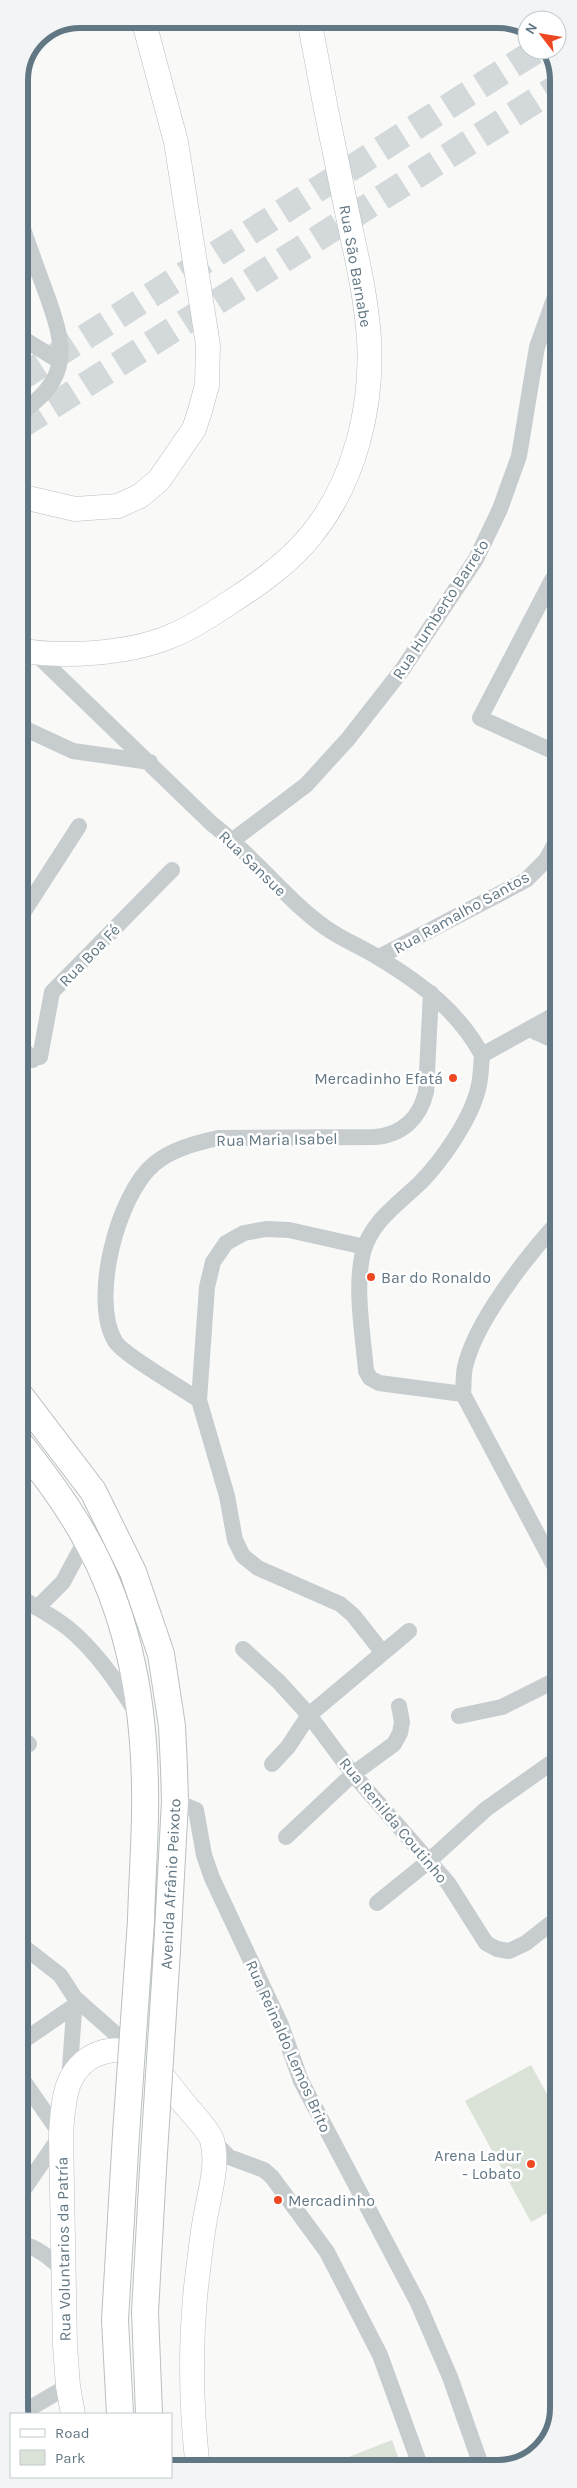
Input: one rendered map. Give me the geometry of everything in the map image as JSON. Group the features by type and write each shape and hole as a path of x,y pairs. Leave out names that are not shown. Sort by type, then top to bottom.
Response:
{"main road":[{"name":"Avenida Afrânio Peixoto","path":"28,1406 93,1491 133,1572 162,1654 186,1806 167,1950 153,2169 145,2312 149,2413"},
{"name":"Avenida Afrânio Peixoto","path":"28,1453 52,1484 86,1539 108,1585 125,1635 141,1720 145,1788 141,1921 115,2320 120,2413"}],"street":[{"path":"28,498 75,509 98,509 126,503 140,496 159,480 194,428 207,385 206,335 176,142 145,28"},
{"name":"Rua São Barnabe","path":"28,651 114,650 169,637 194,625 239,597 288,560 312,535 339,494 349,468 364,414 368,386 369,338 364,291 323,99 311,28"},
{"path":"28,242 61,336 60,360 56,374 39,401 28,408"},
{"name":"Rua Humberto Barreto","path":"233,840 306,785 348,738 402,670 476,559 500,508 519,456 537,347 550,311"},
{"path":"28,341 60,360"},
{"path":"550,584 480,718 550,749"},
{"name":"Rua Sansue","path":"28,652 150,762 212,824 233,840 293,901 327,929 379,957 431,993 469,1032 482,1055"},
{"path":"28,730 73,751 150,762"},
{"path":"28,905 79,826"},
{"name":"Rua Ramalho Santos","path":"379,957 526,880 550,853"},
{"name":"Rua Boa Fé","path":"28,1052 37,1059 52,992 172,870"},
{"name":"Rua Maria Isabel","path":"199,1400 122,1348 116,1343 108,1328 107,1272 112,1244 126,1207 147,1171 178,1150 200,1142 218,1138 375,1137 389,1136 402,1129 415,1117 424,1099 431,993"},
{"path":"463,1394 379,1383 370,1378 366,1371 360,1290 365,1247 381,1219 422,1181 442,1157 465,1121 478,1090 482,1055 550,1019"},
{"path":"530,1030 550,1039"},
{"path":"365,1247 290,1230 266,1230 244,1234 226,1243 213,1262 207,1287 199,1400 227,1496 235,1540 243,1556 258,1568 340,1604 353,1615 383,1653"},
{"path":"550,1232 501,1296 476,1338 465,1368 463,1394 550,1558"},
{"path":"37,1608 63,1582 86,1539"},
{"path":"28,1602 67,1627 87,1645 109,1671 141,1720"},
{"path":"272,1764 288,1747 309,1715 409,1632"},
{"name":"Rua Renilda Coutinho","path":"244,1649 279,1682 309,1715 353,1774 448,1882 486,1943 497,1949 509,1951 550,1924"},
{"path":"459,1716 502,1707 550,1683"},
{"path":"286,1837 353,1774 394,1744 400,1733 402,1722 399,1706"},
{"path":"377,1904 486,1810 550,1764"},
{"name":"Rua Reinaldo Lemos Brito","path":"186,1806 212,1878 281,2024 301,2082 418,2303 450,2377 479,2460"},
{"path":"28,1950 60,1975 75,2002 149,2063"},
{"path":"28,2038 75,2002"},
{"name":"Rua Voluntarios da Patría","path":"73,2413 68,2386 61,2136 69,2083 75,2002"},
{"name":"Rua Voluntarios da Patría","path":"69,2083 86,2060 105,2050 115,2049 132,2053 149,2063 222,2151 239,2162 264,2170 272,2177 327,2252 380,2355 418,2460"},
{"path":"28,2088 61,2136 28,2183"},
{"path":"197,2460 194,2435 193,2335 201,2243 213,2179 214,2158 211,2139"},
{"path":"213,2179 228,2166 239,2162"},
{"path":"28,2245 34,2246 48,2255 64,2271"},
{"path":"28,2409 68,2386"}],"green space":[{"name":"Arena Ladur - Lobato","path":"531,2065 550,2099 550,2211 531,2222 465,2101"},
{"path":"392,2440 399,2460 341,2460"}],"tunnel":[{"path":"28,373 521,60"},
{"path":"28,421 550,91"}],"place":[{"name":"Mercadinho Efatá","path":"453,1078"},
{"name":"Bar do Ronaldo","path":"371,1277"},
{"name":"Arena Ladur - Lobato","path":"531,2164"},
{"name":"Mercadinho","path":"278,2200"}]}
